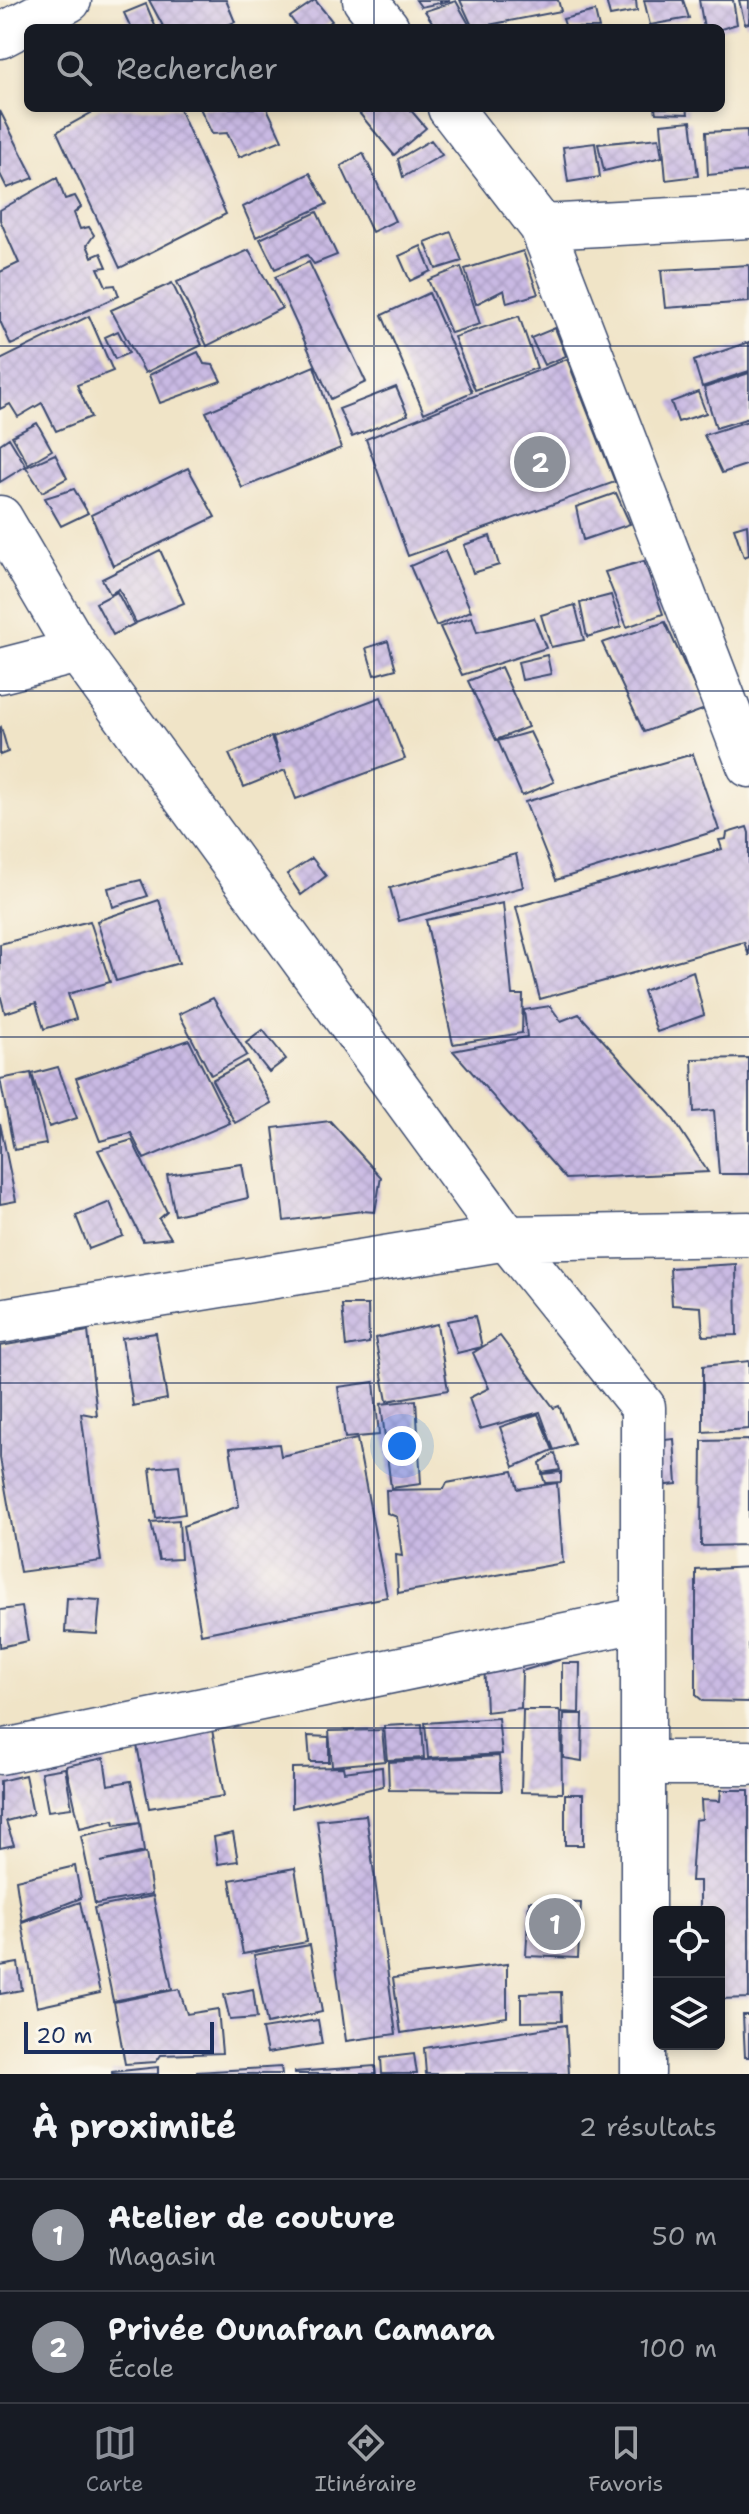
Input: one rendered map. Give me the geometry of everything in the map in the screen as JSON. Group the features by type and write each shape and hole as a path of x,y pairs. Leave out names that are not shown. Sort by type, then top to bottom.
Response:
{"street":[{"path":"0,36 69,0"},
{"path":"365,0 384,24"},
{"path":"453,112 542,227 749,765"},
{"path":"542,227 749,216"},
{"path":"0,518 78,651 507,1238 643,1407 643,2074"},
{"path":"0,671 78,651"},
{"path":"0,1321 507,1238 749,1234"},
{"path":"0,1752 643,1619"},
{"path":"643,1763 749,1763"}],"building":[{"path":"149,0 226,0 235,22 230,24 162,24"},
{"path":"315,0 332,21 328,24 295,24 290,17"},
{"path":"416,0 449,0 449,1 421,7"},
{"path":"460,0 558,0 561,11 494,24 471,24"},
{"path":"606,0 636,0 637,11 610,16"},
{"path":"644,0 683,0 689,18 650,24"},
{"path":"699,0 733,0 737,24 725,28 725,24 703,24"},
{"path":"739,0 749,0 749,23 745,24"},
{"path":"456,1 469,24 433,24 425,11"},
{"path":"146,4 154,24 129,24 124,13"},
{"path":"595,11 598,24 565,24 563,19"},
{"path":"0,111 34,178 7,188 0,174"},
{"path":"93,112 181,112 226,214 120,268 57,132"},
{"path":"202,112 269,112 282,140 239,157 227,133 212,134"},
{"path":"358,112 412,112 426,128 394,155"},
{"path":"688,112 688,114 656,113"},
{"path":"691,121 698,176 666,180 661,124"},
{"path":"747,130 749,171 708,175 706,132"},
{"path":"659,138 662,157 604,171 598,144"},
{"path":"431,140 442,155 403,177 398,159"},
{"path":"595,143 600,177 568,182 563,147"},
{"path":"363,153 395,221 372,232 341,166"},
{"path":"310,173 327,204 256,237 243,207"},
{"path":"57,178 65,199 75,196 81,207 74,213 80,229 89,227 94,235 87,245 92,257 101,253 107,267 98,268 106,286 115,285 119,296 11,345 0,321 0,272 19,263 0,220 0,210"},
{"path":"317,212 337,255 314,264 307,255 275,269 260,239"},
{"path":"451,232 462,261 436,269 425,242"},
{"path":"421,246 431,271 410,281 399,256"},
{"path":"249,250 282,308 207,346 177,282"},
{"path":"523,251 538,294 507,303 504,290 476,304 465,269"},
{"path":"309,262 366,382 331,399 275,277"},
{"path":"749,265 749,302 665,308 661,270"},
{"path":"461,267 480,324 451,333 428,280"},
{"path":"172,283 202,345 145,373 111,310"},
{"path":"429,293 472,392 424,413 382,315"},
{"path":"89,316 113,371 77,385 91,417 56,431 42,403 18,417 10,404 0,409 0,360"},
{"path":"519,316 537,368 475,390 454,337"},
{"path":"555,328 566,356 544,365 531,338"},
{"path":"118,331 129,353 115,359 105,337"},
{"path":"749,342 749,371 702,387 694,361"},
{"path":"198,352 204,364 213,365 221,381 160,403 149,375"},
{"path":"567,359 615,482 408,556 366,439"},
{"path":"314,366 341,448 242,488 206,412"},
{"path":"749,373 749,418 716,428 704,388"},
{"path":"396,387 408,415 352,437 339,409"},
{"path":"698,392 706,413 678,422 671,402"},
{"path":"748,421 749,464 722,473 704,435"},
{"path":"37,423 52,450 28,464 12,436"},
{"path":"9,438 26,466 0,482 0,444"},
{"path":"55,454 67,478 42,492 26,467"},
{"path":"188,468 215,517 113,566 91,515"},
{"path":"74,489 88,513 61,526 45,498"},
{"path":"616,493 630,524 583,540 576,507"},
{"path":"747,524 749,555 744,557 734,528"},
{"path":"490,536 499,565 473,573 464,545"},
{"path":"160,550 184,603 136,623 119,589 110,594 102,579"},
{"path":"445,551 471,611 436,626 410,566"},
{"path":"644,561 663,614 627,627 605,572"},
{"path":"117,592 134,624 113,635 96,603"},
{"path":"611,595 621,627 587,637 580,603"},
{"path":"575,605 584,640 551,647 541,615"},
{"path":"472,617 477,632 534,618 546,648 462,675 440,627"},
{"path":"665,622 705,709 644,732 602,643"},
{"path":"388,641 396,669 374,675 366,648"},
{"path":"547,655 551,674 522,680 518,662"},
{"path":"501,667 528,727 496,740 468,681"},
{"path":"381,697 405,759 296,799 285,770 244,787 229,754 271,737 281,763 273,737"},
{"path":"0,728 8,752 0,755"},
{"path":"530,732 554,782 522,796 498,741"},
{"path":"693,754 719,830 556,880 525,802"},
{"path":"747,827 749,956 744,942 540,999 516,907 722,849 719,840 726,839 727,833"},
{"path":"516,854 523,887 399,921 390,888"},
{"path":"312,858 326,876 301,895 287,874"},
{"path":"141,880 148,896 113,907 108,888"},
{"path":"159,900 179,963 116,981 97,921"},
{"path":"503,903 512,995 523,995 522,1033 453,1044 426,920"},
{"path":"90,921 110,982 68,994 76,1019 44,1029 36,1003 5,1013 0,994 0,944"},
{"path":"693,971 704,1015 657,1032 643,991"},
{"path":"213,998 247,1055 211,1075 179,1014"},
{"path":"550,1006 561,1021 579,1014 670,1114 708,1172 566,1179 453,1051 527,1037 524,1010"},
{"path":"263,1030 286,1059 269,1072 246,1043"},
{"path":"189,1040 230,1123 144,1159 131,1133 100,1141 76,1078"},
{"path":"749,1058 749,1174 719,1174 714,1110 694,1112 692,1059"},
{"path":"247,1061 271,1103 235,1123 212,1080"},
{"path":"58,1067 77,1118 49,1127 32,1074"},
{"path":"31,1073 46,1144 14,1150 0,1079"},
{"path":"330,1121 381,1177 375,1212 284,1221 273,1128"},
{"path":"0,1123 16,1201 0,1204"},
{"path":"132,1140 167,1212 159,1219 171,1238 143,1241 98,1150"},
{"path":"242,1164 248,1198 175,1215 167,1175"},
{"path":"110,1202 123,1236 89,1249 76,1216"},
{"path":"736,1264 737,1335 703,1336 701,1307 672,1305 670,1268"},
{"path":"342,1305 368,1305 369,1343 346,1347"},
{"path":"475,1316 482,1347 457,1353 447,1321"},
{"path":"437,1324 448,1390 387,1401 375,1338"},
{"path":"88,1331 97,1416 81,1413 101,1561 20,1572 0,1458 0,1346"},
{"path":"156,1333 167,1399 133,1406 122,1338"},
{"path":"500,1336 554,1408 559,1406 574,1444 554,1450 540,1412 480,1429 469,1398 489,1388 473,1353"},
{"path":"749,1361 749,1429 703,1432 703,1366"},
{"path":"374,1382 379,1435 345,1438 338,1387"},
{"path":"416,1400 421,1484 391,1488 381,1404"},
{"path":"538,1414 553,1450 514,1467 500,1427"},
{"path":"357,1439 387,1597 201,1634 183,1526 239,1506 230,1448 279,1444 281,1456"},
{"path":"674,1439 677,1484 657,1486 653,1441"},
{"path":"749,1440 749,1545 701,1546 702,1441"},
{"path":"555,1453 560,1470 542,1473 540,1463"},
{"path":"179,1465 185,1514 156,1518 150,1468"},
{"path":"513,1471 518,1489 557,1483 563,1563 398,1593 396,1555 402,1556 397,1517 387,1513 386,1490 444,1489 447,1483"},
{"path":"561,1472 561,1482 545,1483 542,1474"},
{"path":"179,1520 181,1559 159,1560 151,1522"},
{"path":"749,1567 749,1702 703,1701 696,1695 696,1570"},
{"path":"67,1598 100,1600 97,1634 65,1632"},
{"path":"22,1607 28,1641 0,1647 0,1610"},
{"path":"559,1648 559,1660 522,1671 521,1708 486,1712 484,1659"},
{"path":"562,1663 580,1663 579,1713 562,1712"},
{"path":"523,1710 559,1710 561,1714 562,1793 521,1792"},
{"path":"564,1714 583,1714 582,1761 563,1758"},
{"path":"498,1718 502,1754 428,1758 425,1723"},
{"path":"211,1724 224,1796 149,1808 136,1740"},
{"path":"422,1724 424,1758 387,1760 384,1726"},
{"path":"382,1730 385,1761 332,1766 329,1731"},
{"path":"308,1736 329,1737 329,1762 310,1762"},
{"path":"499,1756 502,1791 389,1790 388,1762"},
{"path":"104,1758 108,1785 131,1781 140,1822 115,1825 114,1820 80,1828 66,1766"},
{"path":"343,1767 344,1772 382,1767 383,1786 292,1808 292,1768"},
{"path":"65,1768 72,1808 48,1811 41,1772"},
{"path":"25,1775 33,1814 6,1821 14,1845 0,1848 0,1781"},
{"path":"721,1790 749,1790 749,1998 725,1999 725,1906 700,1906 700,1881 691,1881 695,1820 702,1819 701,1800 720,1801"},
{"path":"565,1794 583,1794 583,1845 565,1845"},
{"path":"366,1815 396,2034 346,2041 317,1820"},
{"path":"140,1823 144,1852 101,1862 146,1853 152,1894 95,1904 81,1836"},
{"path":"233,1833 238,1861 218,1864 214,1837"},
{"path":"75,1866 81,1898 22,1921 16,1880"},
{"path":"295,1868 307,1942 243,1954 230,1880"},
{"path":"153,1896 172,1989 113,2001 94,1908"},
{"path":"529,1901 581,1903 578,1958 526,1956"},
{"path":"80,1902 100,1993 37,2007 22,1923"},
{"path":"310,1945 322,2012 267,2024 254,1955"},
{"path":"18,1963 22,1990 0,1994 0,1966"},
{"path":"507,1964 507,2017 401,2033 393,1978"},
{"path":"179,1989 187,2014 218,2009 222,2053 161,2055 156,2062 125,2064 114,2002"},
{"path":"253,1989 257,2018 230,2020 224,1995"},
{"path":"561,1992 562,2021 521,2022 521,1993"},
{"path":"743,2015 749,2015 749,2057 745,2057"},
{"path":"318,2020 322,2044 267,2053 262,2029"},
{"path":"566,2025 569,2074 426,2074 424,2048"},
{"path":"414,2054 417,2074 382,2074 381,2058"},
{"path":"375,2066 376,2074 295,2074 295,2072"},
{"path":"158,2067 158,2074 112,2074 112,2072"},
{"path":"281,2067 282,2074 197,2074 197,2072"}],"place":[{"name":"Privée Ounafran Camara","path":"540,462"},
{"name":"Atelier de couture","path":"555,1924"}]}
